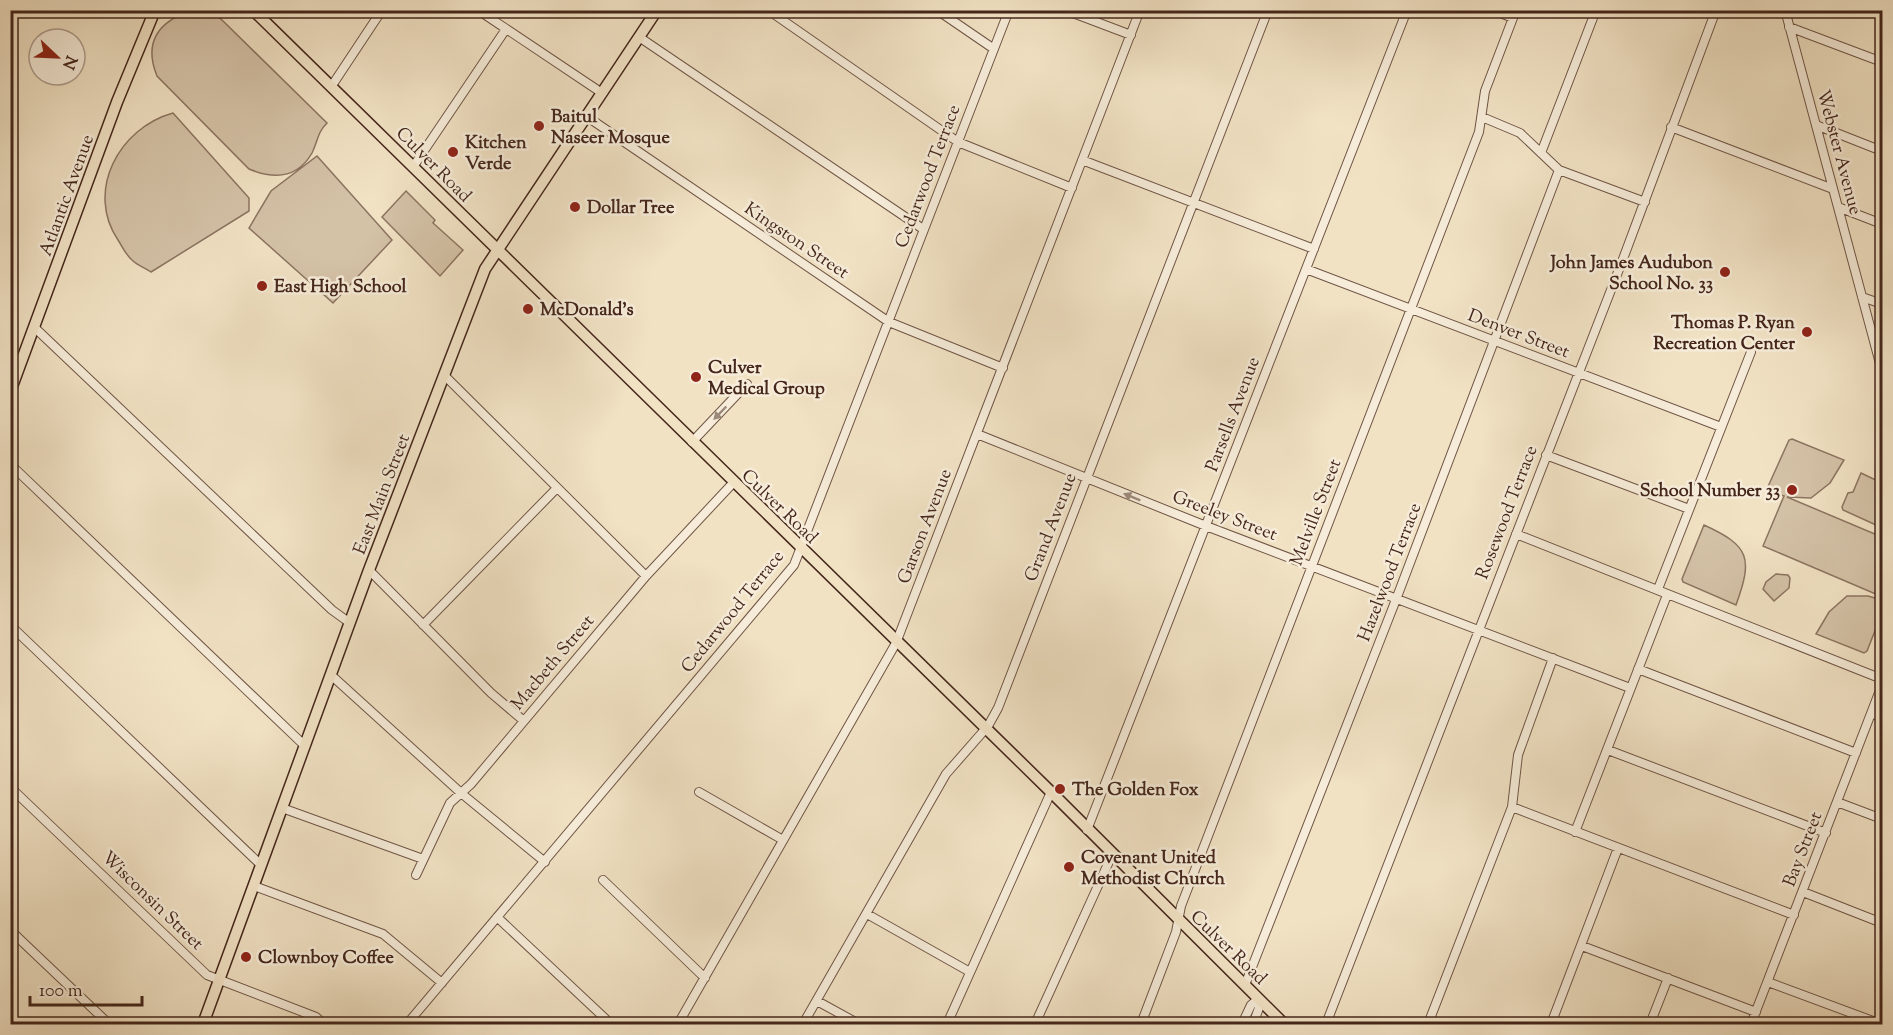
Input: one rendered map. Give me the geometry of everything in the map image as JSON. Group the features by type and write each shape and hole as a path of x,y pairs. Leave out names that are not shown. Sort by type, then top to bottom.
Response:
{"main road":[{"name":"Atlantic Avenue","path":"10,392 117,102 155,10"},
{"name":"Culver Road","path":"253,10 896,643 1051,792 1284,1024"},
{"name":"East Main Street","path":"203,1024 369,570 484,269 657,10"}],"street":[{"path":"331,87 382,10"},
{"path":"478,10 602,93"},
{"path":"768,10 958,141 1072,188"},
{"path":"937,10 994,49"},
{"name":"Cedarwood Terrace","path":"407,1024 789,572 801,549 1009,10"},
{"path":"1065,10 1131,35"},
{"name":"Garson Avenue","path":"678,1024 896,643 1140,10"},
{"name":"Grand Avenue","path":"803,1024 946,774 985,730 998,708 1269,10"},
{"name":"Parsells Avenue","path":"1087,830 1407,10"},
{"path":"1493,10 1514,14"},
{"path":"1542,153 1596,10"},
{"name":"Rosewood Terrace","path":"1326,1024 1645,202 1716,10"},
{"name":"Webster Avenue","path":"1785,10 1882,371"},
{"name":"Melville Street","path":"1141,1024 1176,932 1177,919 1411,310 1482,117 1485,91 1514,14"},
{"path":"1789,27 1882,62"},
{"path":"413,167 506,29"},
{"path":"639,37 923,229"},
{"name":"Kingston Street","path":"586,116 889,322 1003,368"},
{"path":"1482,117 1520,133 1559,170 1645,202"},
{"path":"1816,125 1882,151"},
{"path":"1671,127 1833,189"},
{"path":"1082,160 1314,249"},
{"name":"Hazelwood Terrace","path":"1245,985 1397,597 1559,170"},
{"path":"1838,207 1882,224"},
{"name":"Denver Street","path":"1306,269 1721,427"},
{"path":"1862,297 1882,304"},
{"path":"34,327 332,610 350,623"},
{"path":"1658,589 1751,352"},
{"path":"444,375 556,489 646,576"},
{"path":"692,442 747,384"},
{"name":"Greeley Street","path":"977,434 1206,526 1397,597 1630,688"},
{"path":"1546,455 1689,509"},
{"path":"10,464 306,746"},
{"name":"Macbeth Street","path":"416,875 450,803 524,721 646,576 734,483"},
{"path":"423,625 556,489"},
{"path":"1516,534 1882,679"},
{"path":"369,570 491,693 524,721"},
{"path":"1575,832 1667,595"},
{"path":"10,625 261,865"},
{"path":"1428,1024 1512,807 1518,755 1553,658"},
{"path":"1638,669 1856,753"},
{"path":"331,675 461,793 545,862"},
{"name":"Bay Street","path":"1752,1024 1882,685"},
{"path":"1872,713 1882,718"},
{"path":"1608,750 1826,833"},
{"name":"Wisconsin Street","path":"10,787 207,975 316,1017 324,1024"},
{"path":"699,792 783,840"},
{"path":"947,1024 1051,792"},
{"path":"1837,802 1882,819"},
{"path":"1512,807 1794,915"},
{"path":"282,808 423,859"},
{"path":"1551,1024 1618,848"},
{"path":"1035,1024 1112,855"},
{"path":"603,880 705,978"},
{"path":"254,886 383,934 442,983"},
{"path":"1803,892 1882,922"},
{"path":"867,914 970,972"},
{"path":"497,917 611,1024"},
{"path":"10,930 109,1024"},
{"path":"1582,946 1756,1012"},
{"path":"1650,1024 1668,978"},
{"path":"1768,982 1871,1023 1881,1024"},
{"path":"1242,1024 1251,1005 1258,999"},
{"path":"1253,1024 1259,1008 1258,999"},
{"path":"817,1000 859,1024"}],"shaded area":[{"path":"191,11 209,12 221,19 327,123 319,134 312,153 299,168 276,175 249,169 157,76 152,53 157,34 170,21"},
{"path":"173,113 249,198 249,211 151,272 130,258 118,240 109,221 105,202 107,182 113,164 123,147 137,132"},
{"path":"317,156 392,240 333,303 249,228 271,191"},
{"path":"406,191 435,220 433,223 463,250 440,276 382,217"},
{"path":"1792,439 1844,460 1830,483 1811,498 1787,497 1882,537 1882,584 1878,595 1763,546 1784,496 1766,491 1789,440"},
{"path":"1861,473 1882,483 1882,516 1876,525 1843,510 1842,507 1848,493 1853,492"},
{"path":"1704,525 1731,540 1744,555 1745,576 1736,605 1683,582 1682,579"},
{"path":"1776,574 1788,575 1790,578 1789,588 1774,601 1763,589 1766,582"},
{"path":"1847,596 1868,596 1882,600 1882,613 1867,651 1864,653 1816,634 1829,612"}],"place":[{"name":"Baitul Naseer Mosque","path":"539,126"},
{"name":"Kitchen Verde","path":"453,152"},
{"name":"Dollar Tree","path":"575,207"},
{"name":"John James Audubon School No. 33","path":"1725,272"},
{"name":"East High School","path":"262,286"},
{"name":"McDonald's","path":"528,309"},
{"name":"Thomas P. Ryan Recreation Center","path":"1807,332"},
{"name":"Culver Medical Group","path":"696,377"},
{"name":"School Number 33","path":"1792,490"},
{"name":"The Golden Fox","path":"1060,789"},
{"name":"Covenant United Methodist Church","path":"1069,867"},
{"name":"Clownboy Coffee","path":"246,957"}]}
